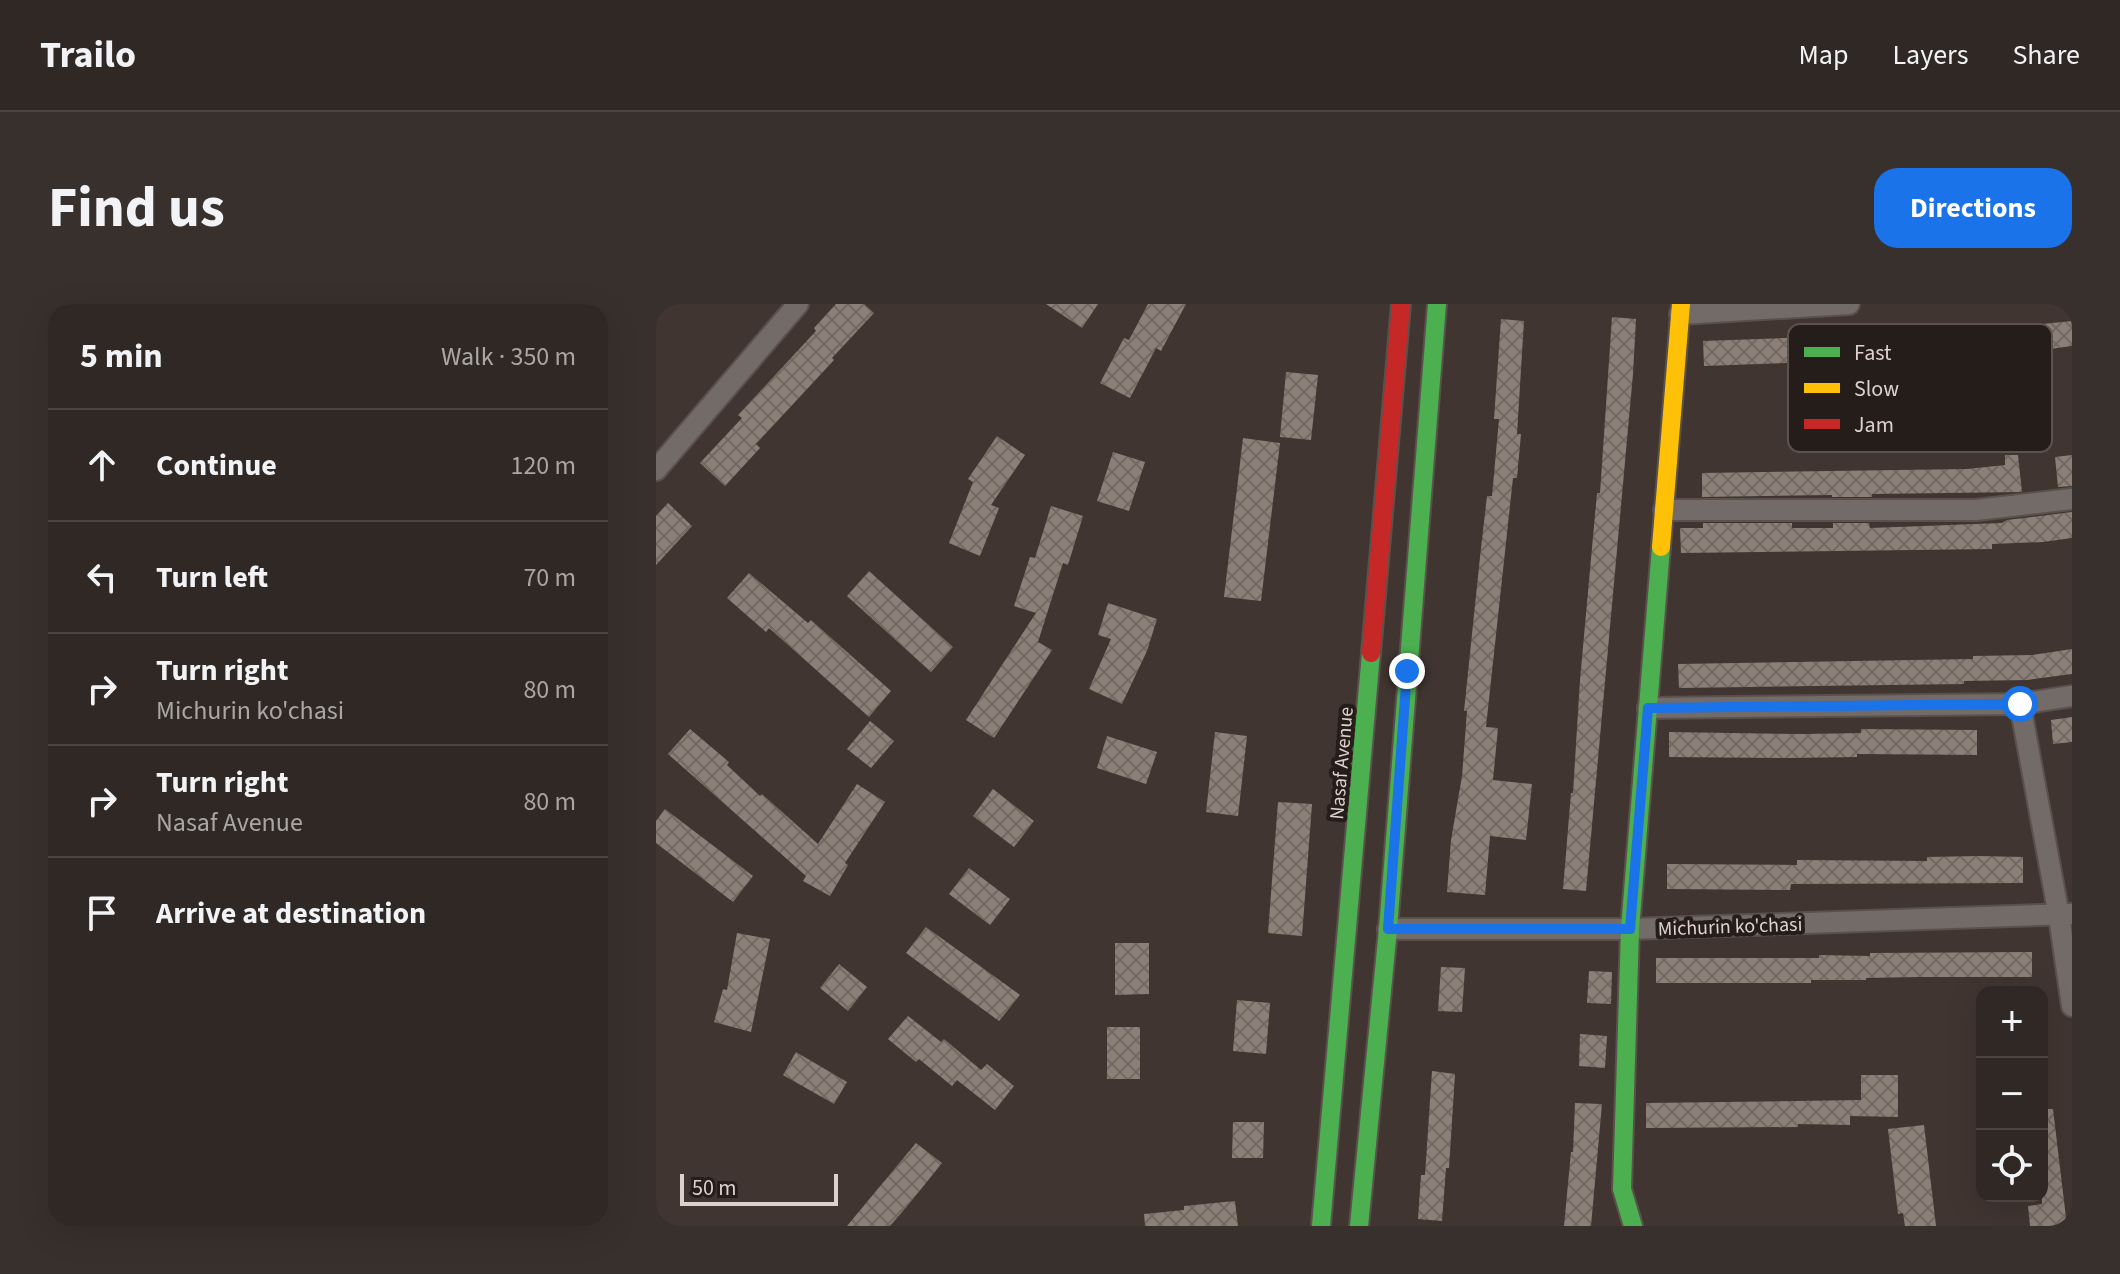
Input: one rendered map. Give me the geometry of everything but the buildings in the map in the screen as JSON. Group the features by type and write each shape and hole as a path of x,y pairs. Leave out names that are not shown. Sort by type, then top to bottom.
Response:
{"main road":[{"name":"Nasaf Avenue","path":"1321,1226 1365,751 1401,304"},
{"path":"1359,1226 1388,929 1437,304"},
{"path":"1633,1226 1622,1189 1630,929 1680,309"}],"street":[{"path":"656,470 798,304"},
{"path":"1680,309 1849,304"},
{"path":"1664,510 1976,510 2072,499"},
{"path":"1648,708 2020,704 2072,696"},
{"path":"2020,704 2066,915 2072,1006"},
{"name":"Michurin ko'chasi","path":"1388,929 1630,929 2066,915"}],"traffic: fast":[{"path":"1359,1226 1388,929 1437,304"},
{"path":"1633,1226 1622,1189 1630,929 1661,547"},
{"path":"1321,1226 1371,653"}],"traffic: slow":[{"path":"1661,547 1681,304"}],"traffic: jam":[{"path":"1371,653 1401,304"}],"route":[{"path":"1407,671 1388,929 1630,929 1648,708 2020,704"}]}
